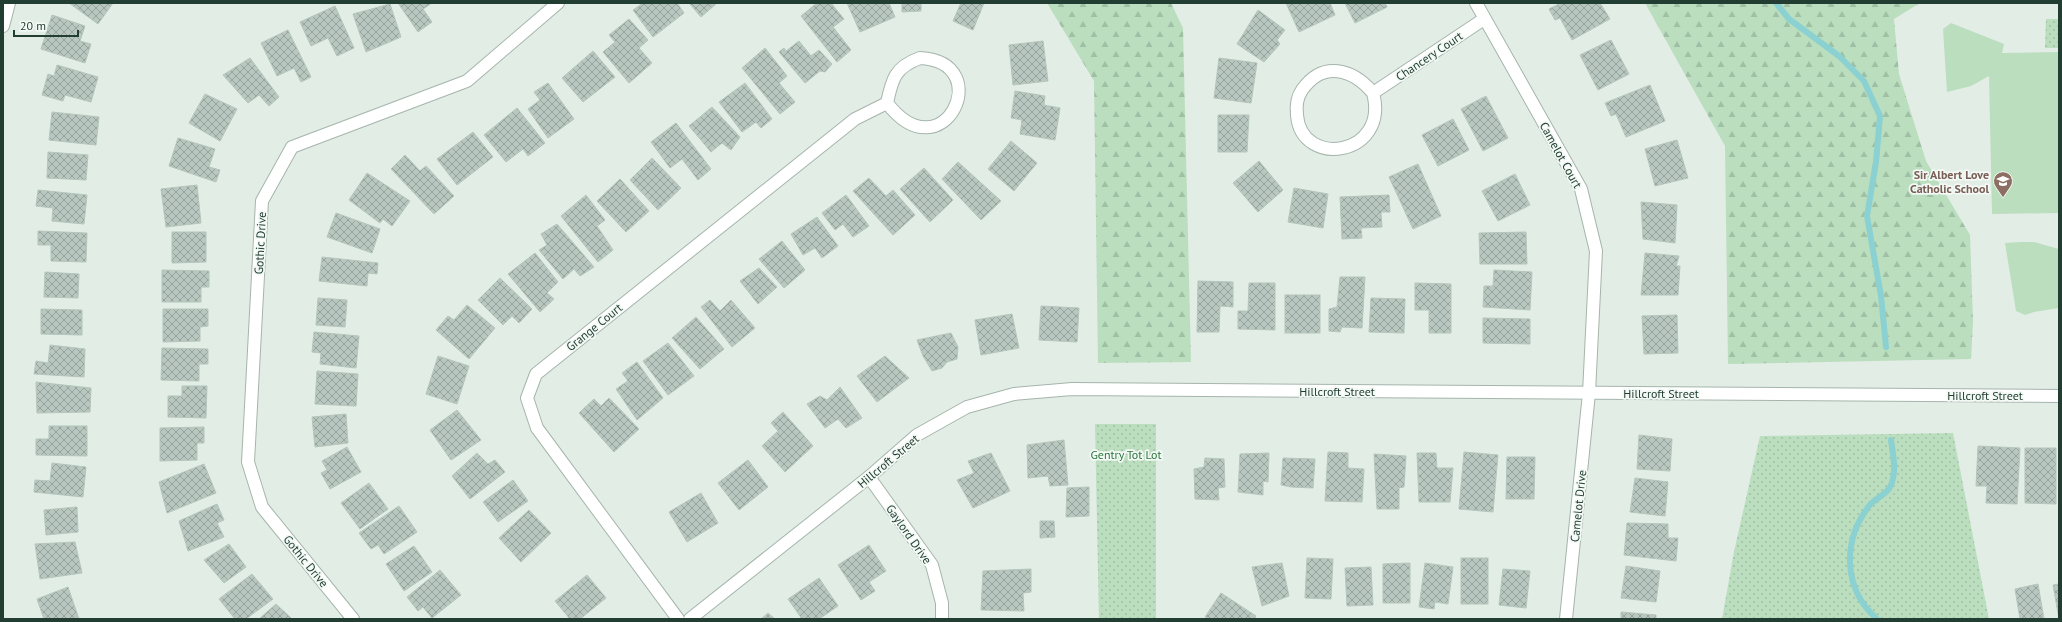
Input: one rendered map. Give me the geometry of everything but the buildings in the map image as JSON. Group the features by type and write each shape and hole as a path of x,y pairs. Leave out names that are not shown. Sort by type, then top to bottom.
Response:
{"street":[{"path":"3,26 9,3"},
{"name":"Gothic Drive","path":"353,619 262,507 248,462 262,201 292,147 467,81 558,3"},
{"name":"Camelot Court","path":"1476,3 1581,188 1596,251 1589,393"},
{"name":"Chancery Court","path":"1373,93 1484,19"},
{"path":"920,58 932,59 943,64 952,71 957,82 959,94 957,105 951,116 942,123 932,127 921,127 910,124 893,111 887,103 892,79 899,69 908,62 920,58"},
{"path":"1332,71 1346,72 1358,78 1373,93 1375,113 1372,125 1366,136 1357,144 1345,149 1332,150 1320,147 1301,131 1297,119 1296,106 1300,94 1308,82 1319,74 1332,71"},
{"name":"Grange Court","path":"678,619 537,428 527,398 536,374 855,119 887,103"},
{"name":"Hillcroft Street","path":"690,619 869,477 917,435 968,407 1014,394 1072,389 2059,396"},
{"name":"Camelot Drive","path":"1566,619 1589,393"},
{"name":"Gaylord Drive","path":"869,477 932,566 942,603 942,619"}],"green space":[{"path":"1047,3 1171,3 1183,28 1191,362 1098,363 1094,81"},
{"path":"1645,3 1920,3 1894,19 1899,74 1926,161 1970,235 1973,322 1971,359 1728,364 1725,146"},
{"path":"2046,19 2059,19 2059,48 2045,48"},
{"path":"1951,23 2004,44 2002,53 2059,52 2059,213 1992,214 1989,76 1971,86 1947,92 1943,29"},
{"path":"2034,242 2059,249 2059,308 2025,315 2016,311 2005,243"},
{"name":"Gentry Tot Lot","path":"1095,424 1156,424 1156,619 1099,619"},
{"path":"1953,433 1989,619 1722,619 1734,552 1760,436"}],"waterway":[{"path":"1776,3 1789,19 1839,56 1864,81 1880,116 1876,162 1867,216 1881,296 1886,347"},
{"path":"1877,619 1866,607 1858,594 1852,579 1850,564 1851,549 1854,534 1860,520 1869,506 1890,488 1894,474 1891,440"}],"place":[{"name":"Sir Albert Love Catholic School","path":"2003,198"}]}
